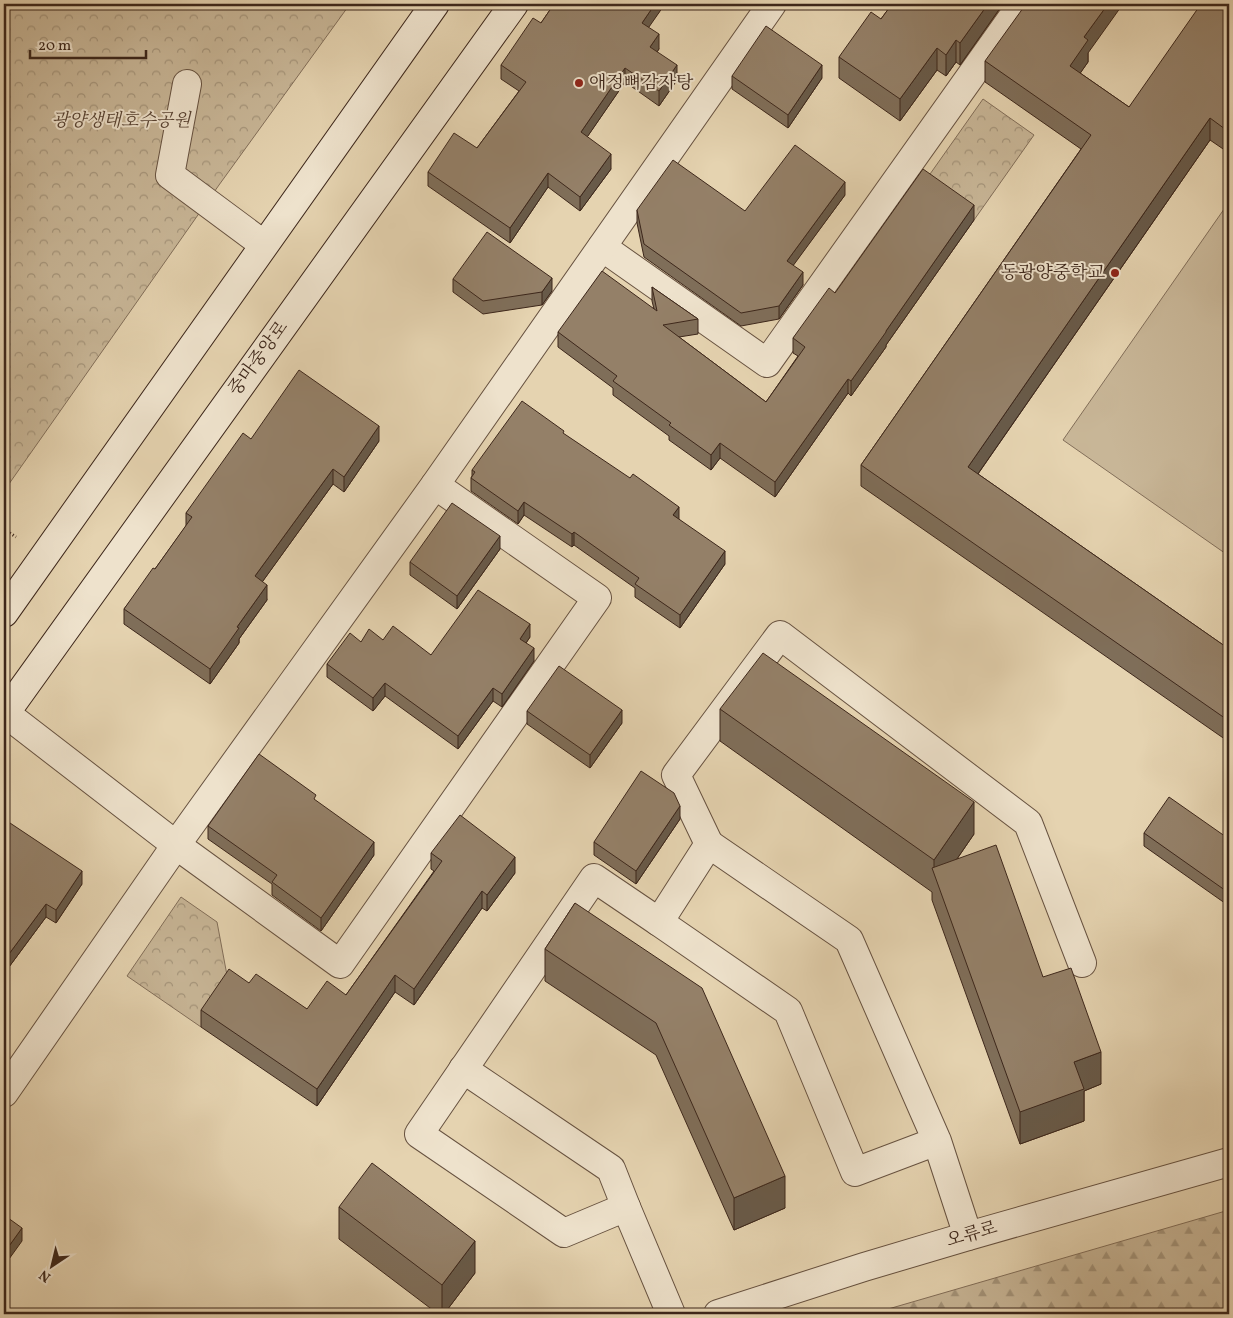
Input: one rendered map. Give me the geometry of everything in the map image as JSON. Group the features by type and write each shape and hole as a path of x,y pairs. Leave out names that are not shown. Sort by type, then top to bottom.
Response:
{"street":[{"path":"4,613 263,244 435,4"},
{"name":"중마중앙로","path":"5,714 514,4"},
{"path":"4,1093 176,844 435,485 772,4"},
{"path":"602,247 767,363 1022,4"},
{"path":"187,84 170,175 263,244"},
{"path":"5,714 176,844 340,964 597,598 435,485"},
{"path":"968,1236 938,1141 849,940 709,844 676,774 780,635 1028,823 1082,963"},
{"path":"659,922 709,844"},
{"path":"626,1207 564,1234 419,1134 594,878 788,1010 855,1172 938,1141"},
{"path":"463,1069 611,1169 671,1314"},
{"name":"오류로","path":"718,1314 968,1236 1229,1162"}],"green space":[{"name":"광양생태호수공원","path":"4,4 350,4 219,185 4,491"},
{"path":"983,99 1034,135 974,220 923,184"},
{"path":"1229,202 1229,556 1063,440"},
{"path":"181,897 217,922 229,986 201,1027 127,976"},
{"path":"1229,1210 1229,1314 871,1314"}],"building":[{"path":"554,4 655,4 642,23 659,34 650,47 677,65 659,91 625,68 581,132 611,154 580,197 548,173 510,228 428,172 454,133 477,148 526,82 501,65 533,18 541,23"},
{"path":"892,4 988,4 960,43 956,40 946,55 937,48 900,99 839,57 871,12 881,19"},
{"path":"1026,4 1108,4 1084,37 1088,40 1070,66 1129,107 1201,4 1229,4 1229,132 1210,118 968,467 1229,649 1229,721 861,465 1091,135 985,61"},
{"path":"766,26 822,65 788,115 732,76"},
{"path":"795,145 845,182 787,261 803,272 779,306 741,313 644,244 637,210 673,160 745,211"},
{"path":"923,169 974,205 851,381 848,379 775,482 720,443 711,455 613,381 617,376 558,332 602,271 657,311 652,287 698,319 663,325 766,402 805,347 793,338 829,288 835,293"},
{"path":"487,232 552,278 542,292 483,301 453,279"},
{"path":"299,370 379,426 344,477 333,469 255,576 267,585 210,669 124,609 192,517 186,513 243,433 251,439"},
{"path":"522,401 564,431 563,433 630,478 633,474 679,507 673,515 725,551 680,615 635,584 639,578 574,532 572,534 524,502 518,511 471,478 475,472 472,470"},
{"path":"452,503 500,536 457,596 410,562"},
{"path":"478,590 530,624 520,639 534,648 502,694 493,688 458,736 385,683 373,698 327,664 350,633 361,642 369,629 383,640 393,626 431,655"},
{"path":"763,653 974,802 934,860 720,709"},
{"path":"559,666 622,710 590,755 527,711"},
{"path":"259,754 316,795 314,799 374,842 321,918 272,882 277,875 208,826"},
{"path":"641,771 674,793 680,806 636,871 594,842"},
{"path":"1169,797 1229,839 1229,893 1144,833"},
{"path":"460,815 515,857 487,895 482,891 414,989 395,975 317,1089 201,1010 229,969 249,983 256,974 307,1009 327,981 346,995 442,861 431,853"},
{"path":"4,819 82,871 56,910 46,904 6,958 4,956"},
{"path":"996,845 1043,977 1071,968 1101,1052 1074,1062 1084,1089 1020,1112 932,868"},
{"path":"575,903 702,988 785,1176 734,1198 656,1023 545,949"},
{"path":"372,1163 475,1241 442,1285 339,1207"},
{"path":"4,1215 22,1228 4,1253"}],"place":[{"name":"애정뼈감자탕","path":"579,83"},
{"name":"동광양중학교","path":"1115,273"}]}
